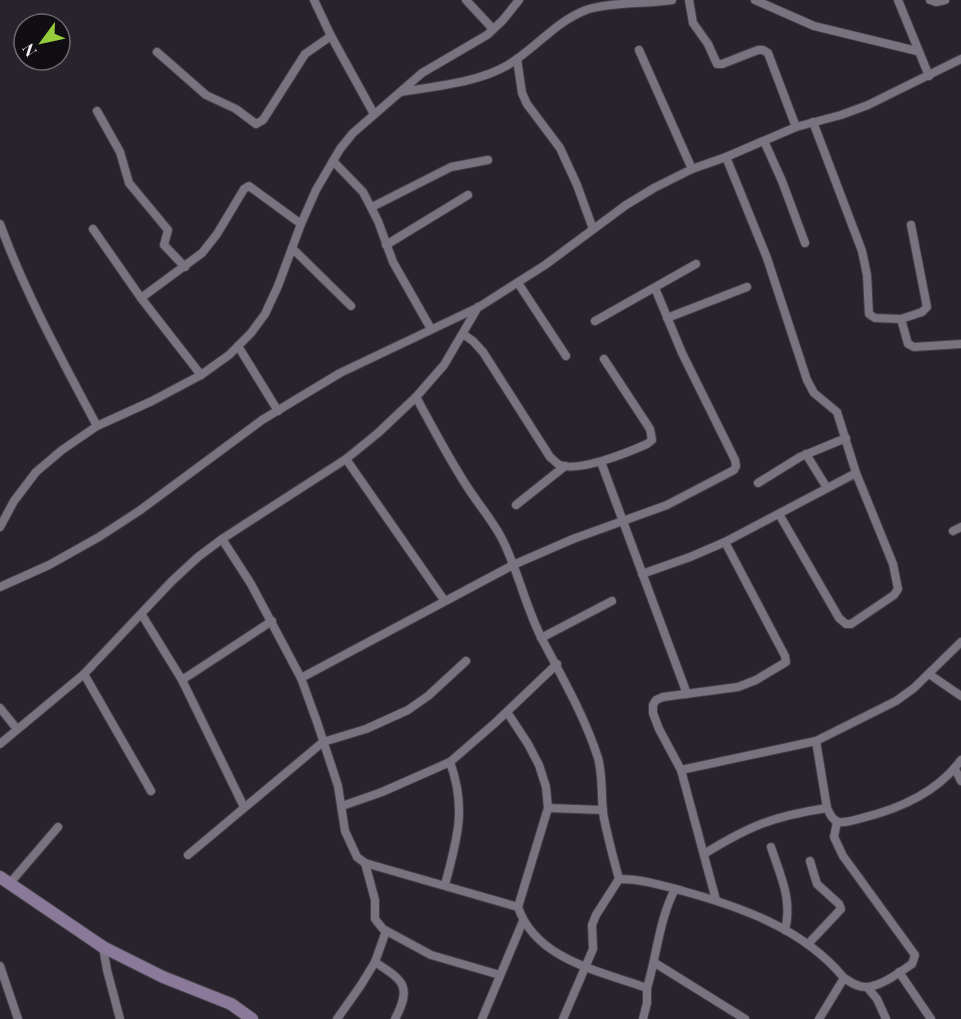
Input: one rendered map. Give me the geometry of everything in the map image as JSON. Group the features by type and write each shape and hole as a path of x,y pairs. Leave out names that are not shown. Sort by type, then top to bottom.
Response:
{"main road":[{"path":"5,880 103,948 163,977 231,1004 252,1019"}],"street":[{"path":"314,0 330,36 374,114"},
{"path":"466,0 493,29"},
{"path":"0,527 14,501 36,472 62,450 97,426 153,401 201,375 229,355 251,333 265,314 316,190 339,149 353,133 422,73 465,49 493,29 519,0"},
{"path":"400,92 482,75 505,66 557,25 589,9 672,0"},
{"path":"689,0 693,23 708,44 717,64 758,50 763,50 768,54 796,127"},
{"path":"755,0 814,26 917,51"},
{"path":"898,0 929,76"},
{"path":"930,0 936,2 945,0"},
{"path":"157,52 206,95 236,109 256,124 263,120 305,54 330,36"},
{"path":"639,50 692,169"},
{"path":"516,59 522,93 527,104 560,148 593,229"},
{"path":"0,587 49,565 99,537 139,511 223,448 340,373 479,307 518,283 645,194 692,169 796,127 868,105 961,59"},
{"path":"97,111 120,152 129,183 168,230 164,245 185,267"},
{"path":"813,122 862,251 867,275 869,314 875,318 901,319 921,312 927,307 911,225"},
{"path":"764,141 789,197 805,243"},
{"path":"726,157 767,258 807,380 814,393 837,412 856,473 893,564 898,589 894,595 851,624 846,624 840,618 779,514"},
{"path":"372,207 451,167 488,160"},
{"path":"333,161 363,192 372,207 393,262 431,329"},
{"path":"141,298 202,253 217,234 244,189 249,186 301,224"},
{"path":"386,245 468,195"},
{"path":"0,225 46,331 97,426"},
{"path":"93,229 141,298 201,375"},
{"path":"292,248 351,306"},
{"path":"595,321 696,264"},
{"path":"518,283 566,356"},
{"path":"667,318 747,287"},
{"path":"301,678 513,565 573,539 645,514 730,474 736,465 655,288"},
{"path":"0,744 84,674 172,581 198,557 346,459 378,433 416,397 444,365 479,307"},
{"path":"901,319 910,346 961,344"},
{"path":"463,334 483,352 550,457 558,464 565,466 601,462 652,440 652,435 604,359"},
{"path":"238,346 278,411"},
{"path":"416,397 468,487 500,535 541,638 557,664 598,759 603,786 603,810 619,879 596,915 592,926 593,949 563,1019"},
{"path":"758,483 806,454 846,438"},
{"path":"806,454 827,488"},
{"path":"346,459 444,600"},
{"path":"601,462 687,694"},
{"path":"516,505 565,466"},
{"path":"642,574 725,542 856,473"},
{"path":"222,539 272,621 301,678 342,806 345,831 357,857 365,863 518,907"},
{"path":"716,900 681,770 659,729 653,713 653,705 663,697 738,687 756,680 786,662 785,656 725,542"},
{"path":"541,638 612,601"},
{"path":"142,615 182,680 244,807"},
{"path":"182,680 272,621"},
{"path":"681,770 816,741 896,701 914,688 961,642"},
{"path":"188,855 323,742 366,729 408,710 428,696 466,661"},
{"path":"342,806 382,792 450,762 557,664"},
{"path":"84,674 151,791"},
{"path":"929,674 961,696"},
{"path":"0,708 17,729"},
{"path":"507,712 539,765 546,787 548,808 518,907 523,921 550,951 647,988"},
{"path":"816,741 827,808 831,817 837,822 879,814 904,805 924,794 955,769 961,760"},
{"path":"445,885 457,841 460,804 459,791 450,762"},
{"path":"955,769 961,781"},
{"path":"548,808 603,810"},
{"path":"704,854 747,828 772,819 827,808"},
{"path":"619,879 639,879 716,900 755,915 785,930 825,956 844,978 858,986 867,987 912,964 915,955 843,856 834,837 837,822"},
{"path":"5,880 58,827"},
{"path":"771,847 789,905 785,930"},
{"path":"808,944 841,909 839,904 817,884 810,861"},
{"path":"365,863 375,900 375,919 386,931 430,955 500,975"},
{"path":"643,1019 647,1003 647,988 655,963 662,921 675,889"},
{"path":"482,1019 523,921"},
{"path":"337,1019 375,962 386,931"},
{"path":"103,948 120,1019"},
{"path":"375,962 399,977 403,986 402,1004 395,1019"},
{"path":"655,963 745,1019"},
{"path":"0,966 18,1019"},
{"path":"899,972 931,1019"},
{"path":"819,1019 844,978"},
{"path":"867,987 877,999 886,1019"}]}
